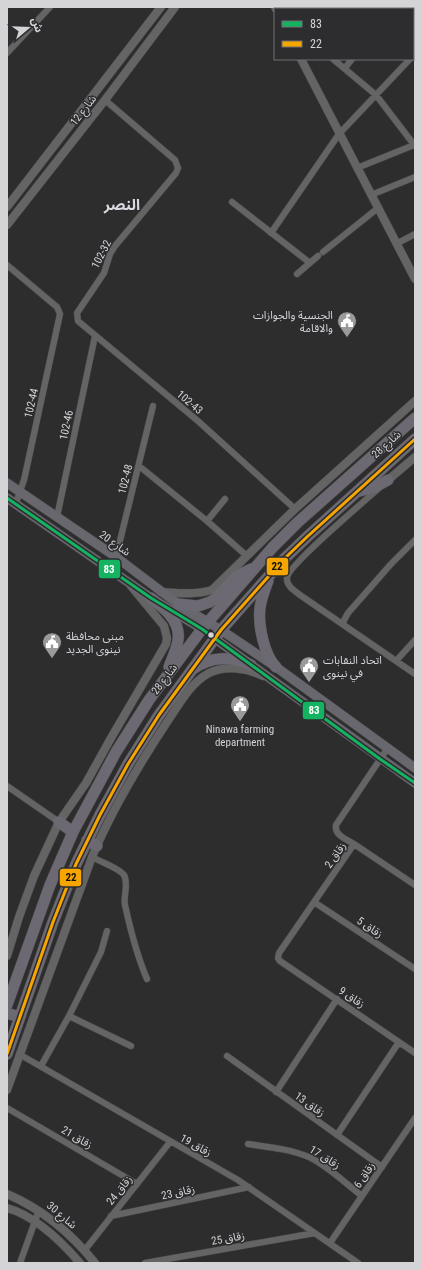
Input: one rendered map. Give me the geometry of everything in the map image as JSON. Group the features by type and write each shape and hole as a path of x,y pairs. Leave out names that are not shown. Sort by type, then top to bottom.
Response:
{"highway":[{"name":"شارع 28","path":"7,1005 50,885 73,832 120,746 149,700 205,626 273,547 415,418"},
{"name":"شارع 28","path":"7,1054 64,895 87,840 142,741 159,715 218,634 275,570 308,536 415,439"},
{"path":"355,495 388,480"},
{"path":"178,604 198,606 210,602 216,598 237,576 257,566"},
{"path":"275,570 264,591 260,603 260,614 266,649 270,660 276,667"},
{"path":"156,595 172,618 179,634 177,646 162,682"},
{"path":"205,626 218,634"},
{"path":"190,672 205,663 222,658 238,660 251,665"},
{"path":"59,822 73,832"},
{"path":"87,840 97,846"},
{"path":"7,1013 19,1017"}],"main road":[{"name":"شارع 12","path":"7,207 161,7"},
{"name":"شارع 12","path":"7,225 105,100 175,7"},
{"path":"302,60 415,279"},
{"path":"115,66 125,73"},
{"path":"28,180 37,186"},
{"path":"156,595 201,593 212,590 295,509 415,401"},
{"path":"388,480 415,457"},
{"name":"شارع 20","path":"7,483 116,557 156,595 178,604 205,626"},
{"name":"شارع 20","path":"7,498 119,575 156,595 205,626"},
{"path":"7,956 10,935 34,876 59,822 86,783 166,644 166,632 160,620 119,575"},
{"path":"218,634 251,665 415,783"},
{"path":"218,634 276,667 415,768"},
{"path":"7,1090 92,857 112,814 147,753 189,691 198,681 210,673 222,669 238,668 249,670 271,680"},
{"name":"شارع 30","path":"7,1194 39,1210 60,1227 95,1263"},
{"name":"شارع 30","path":"7,1208 19,1212 34,1221 60,1241 80,1263"}],"street":[{"path":"7,53 50,7"},
{"path":"334,60 376,95 414,145 357,168"},
{"path":"345,68 351,60"},
{"path":"271,233 339,134 410,60"},
{"name":"102-32","path":"79,310 104,273 110,254 115,246 176,173 178,168 175,160 105,100"},
{"path":"371,195 415,176"},
{"path":"232,202 310,263"},
{"path":"323,252 378,208"},
{"path":"396,244 415,234"},
{"path":"297,274 318,256"},
{"name":"102-44","path":"7,266 57,307 60,311 61,317 20,492 16,503"},
{"name":"102-43","path":"79,310 77,317 78,321 198,421 295,509"},
{"name":"102-46","path":"57,517 95,336"},
{"name":"102-48","path":"116,557 153,406"},
{"path":"138,466 207,521 247,556"},
{"path":"388,480 293,568 287,576 288,584 342,624 415,674"},
{"path":"207,521 225,499"},
{"path":"342,624 348,613 391,564 415,540"},
{"path":"396,661 415,640"},
{"name":"زقاق 2","path":"278,958 279,953 354,844 337,834 335,829 336,824 387,749"},
{"path":"7,786 59,822"},
{"path":"354,844 415,885"},
{"path":"92,857 118,870 125,877 125,906 140,961 148,979"},
{"name":"زقاق 5","path":"314,902 414,967"},
{"path":"41,1066 70,1016 101,952 107,931"},
{"name":"زقاق 9","path":"278,958 280,961 415,1052"},
{"path":"276,1092 337,999"},
{"path":"70,1016 131,1046"},
{"path":"337,1135 399,1042"},
{"name":"زقاق 19","path":"19,1054 238,1180 358,1263"},
{"name":"زقاق 13","path":"226,1056 382,1167"},
{"name":"زقاق 21","path":"7,1108 138,1184"},
{"name":"زقاق 6","path":"330,1244 415,1118"},
{"name":"زقاق 24","path":"84,1251 170,1142"},
{"name":"زقاق 17","path":"248,1144 296,1152 310,1158 326,1168 362,1196"},
{"name":"زقاق 23","path":"111,1216 249,1187"},
{"path":"20,1263 39,1210"},
{"name":"زقاق 25","path":"145,1263 315,1233"}],"transit line":[{"name":"22","path":"7,1054 53,922 76,864 100,815 128,764 159,715 221,630 284,559 415,439"},
{"name":"83","path":"7,498 151,598 202,629 415,783"}],"place":[{"name":"الجنسية والجوازات والاقامة","path":"347,338"},
{"name":"مبنى محافظة نينوى الجديد","path":"52,659"},
{"name":"اتحاد النقابات في نينوى","path":"309,683"},
{"name":"Ninawa farming department","path":"240,722"}],"district":[{"name":"النصر","path":"122,205"}]}
